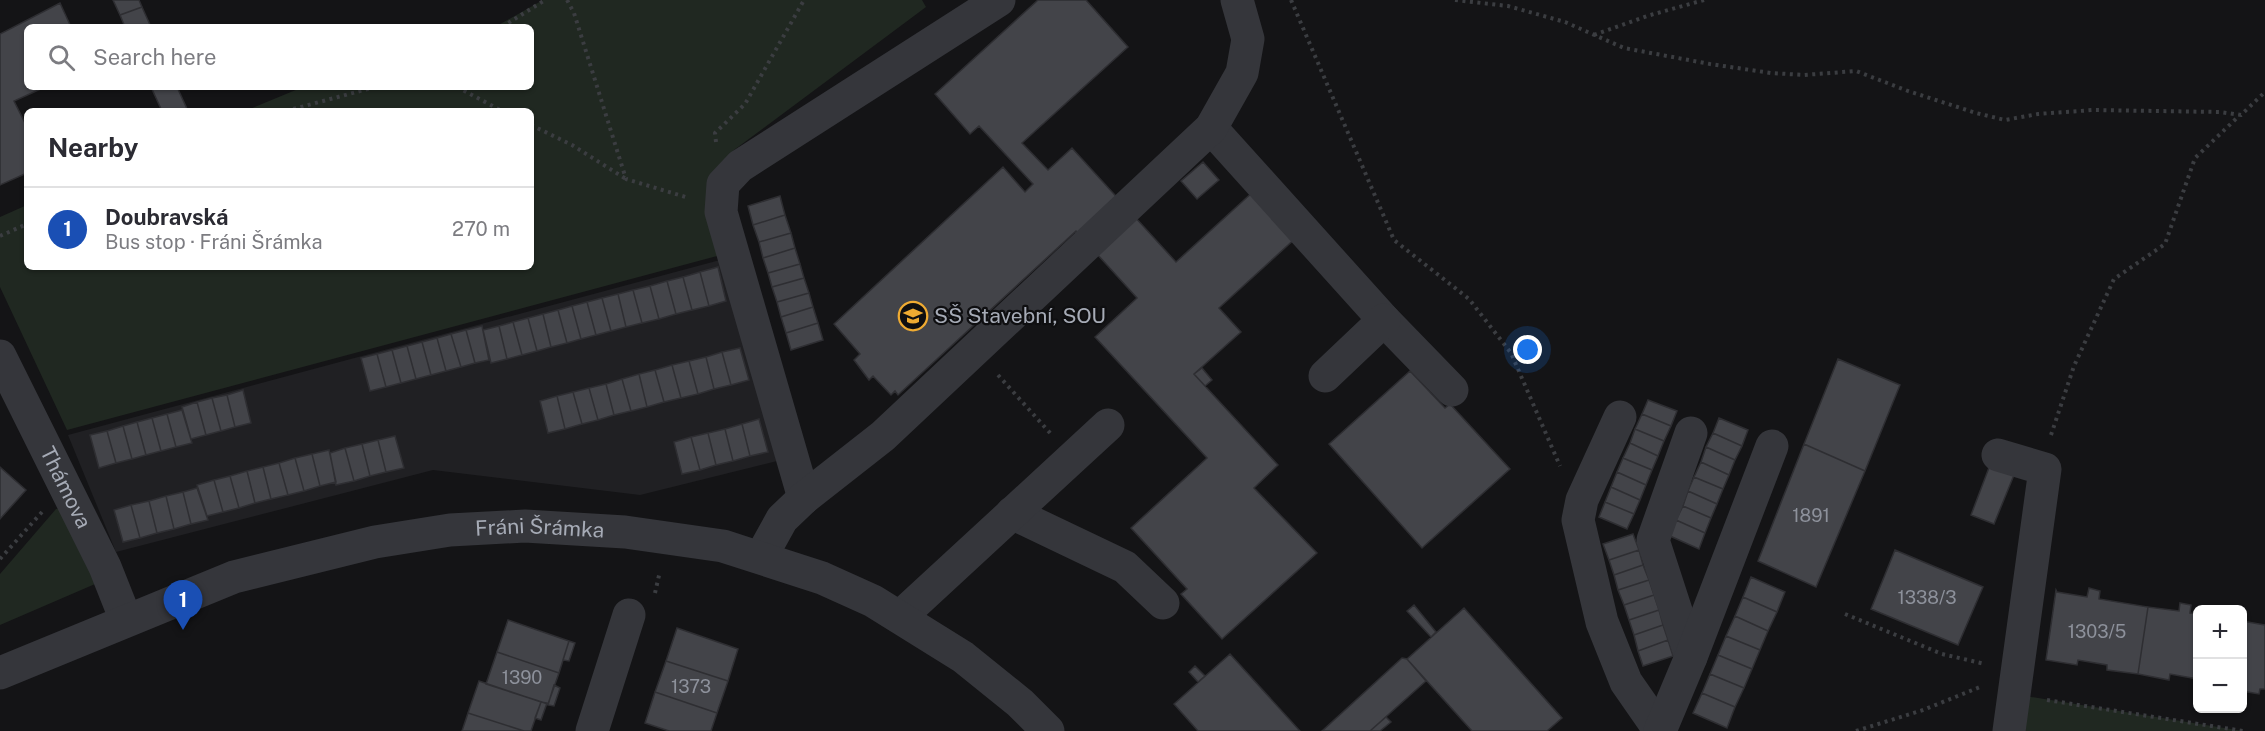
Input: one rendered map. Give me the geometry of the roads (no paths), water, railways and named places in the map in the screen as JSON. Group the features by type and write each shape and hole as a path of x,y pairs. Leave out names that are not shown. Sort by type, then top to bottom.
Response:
{"street":[{"path":"804,498 721,212 723,184 740,166 999,0"},
{"path":"761,557 782,519 804,498 883,436 1211,128 1242,73 1248,39 1237,0"},
{"path":"1211,128 1384,320 1452,390"},
{"path":"1325,376 1384,320"},
{"name":"Thámova","path":"0,356 105,567 126,620"},
{"path":"1620,417 1582,500 1578,520 1602,622 1626,682 1660,731"},
{"path":"901,616 1108,425"},
{"path":"1691,433 1653,540 1691,657"},
{"path":"1660,731 1772,446"},
{"path":"1998,455 2045,469 2009,731"},
{"path":"1012,513 1125,567 1162,603"},
{"name":"Fráni Šrámka","path":"0,673 234,577 375,542 450,530 525,526 625,532 723,546 822,578 901,616 963,657 1020,704 1048,731"},
{"path":"592,731 629,615"}],"place":[{"name":"SŠ Stavební, SOU","path":"913,316"},
{"name":"Doubravská","path":"183,630"}]}
